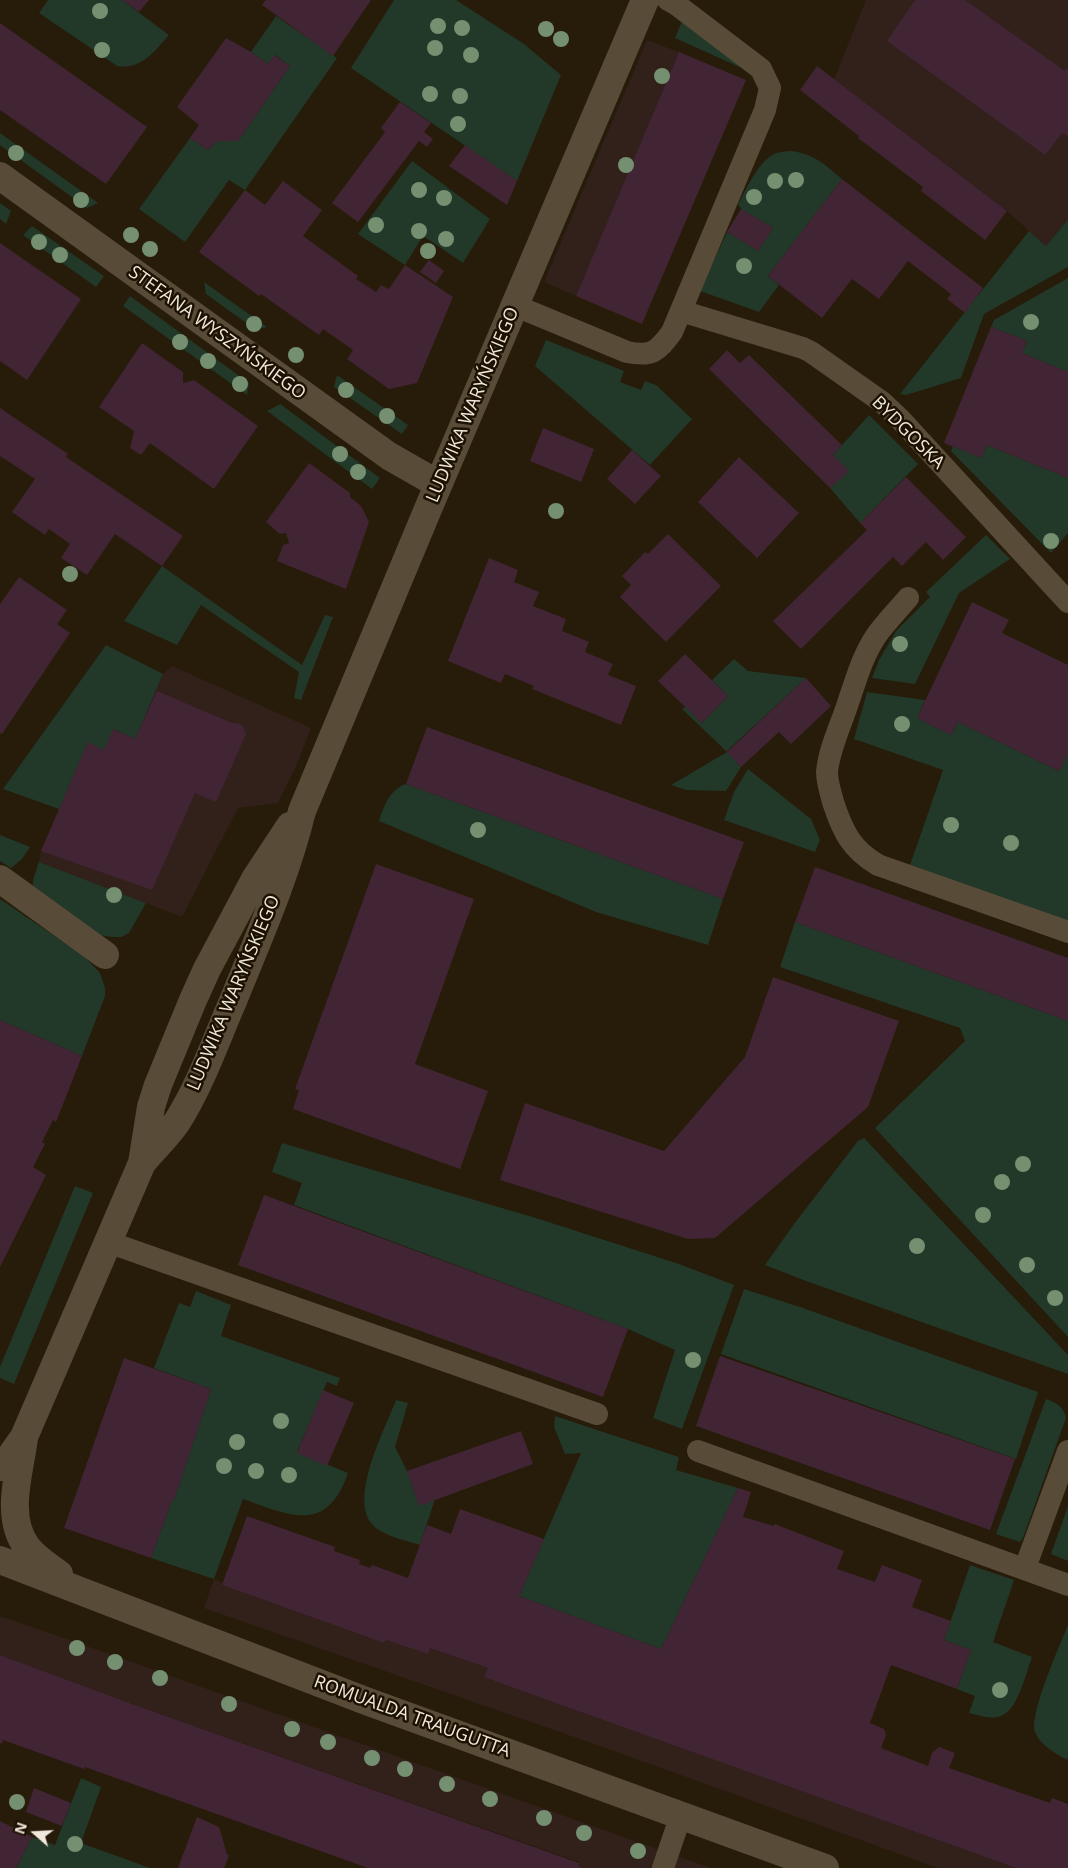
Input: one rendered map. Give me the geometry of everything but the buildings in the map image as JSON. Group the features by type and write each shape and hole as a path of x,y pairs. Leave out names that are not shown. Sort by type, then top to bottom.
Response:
{"street":[{"name":"LUDWIKA WARYŃSKIEGO","path":"142,1162 175,1124 191,1097 274,898 288,860 302,811 438,484 516,306 645,0"},
{"name":"STEFANA WYSZYŃSKIEGO","path":"0,176 388,456 438,484"},
{"name":"LUDWIKA WARYŃSKIEGO","path":"0,1467 24,1437 142,1162 151,1107 158,1085 207,969 255,879 279,841 302,811"},
{"path":"0,879 105,955"},
{"path":"24,1437 15,1503 16,1521 20,1535 27,1547 39,1559 80,1591"},
{"name":"ROMUALDA TRAUGUTTA","path":"0,1560 366,1701 825,1868"}],"lane":[{"path":"516,306 627,352 641,355 654,352 662,346 672,332 765,110 770,88 761,69 668,0"},
{"name":"BYDGOSKA","path":"681,311 793,344 811,352 882,402 900,419 1068,602"},
{"path":"908,598 876,635 866,652 830,756 827,773 840,824 850,841 862,855 878,865 1068,932"},
{"path":"108,1242 597,1414"},
{"path":"698,1451 1068,1585"},
{"path":"1025,1568 1068,1451"},
{"path":"663,1868 681,1815"}],"shaded area":[{"path":"866,0 1068,0 1068,219 1046,246 1007,211 834,79"},
{"path":"647,40 679,52 576,296 544,282"},
{"path":"172,666 311,728 296,766 278,803 238,808 182,917 39,862 41,851 88,742 113,729 135,738 163,674"},
{"path":"214,1579 223,1583 222,1585 384,1643 386,1640 428,1654 430,1648 488,1668 484,1677 497,1682 1016,1868 938,1868 617,1752 204,1608"},
{"path":"0,1616 711,1868 584,1868 578,1866 579,1862 135,1705 0,1655"}],"green space":[{"path":"48,0 122,0 169,35 152,53 140,62 126,67 117,66 39,13"},
{"path":"394,0 456,0 524,44 561,75 517,181 351,68"},
{"path":"276,16 337,58 245,190 229,180 185,242 139,209 190,138 208,150 217,141 238,141 290,66 275,55 268,64 251,52"},
{"path":"682,21 746,70 675,38"},
{"path":"0,133 98,203 87,208 0,145"},
{"path":"792,151 814,158 842,179 768,276 779,285 759,312 700,291 727,232 758,251 773,228 741,209 738,204 758,168 764,162 776,153"},
{"path":"412,161 490,219 463,263 423,236 405,265 358,234"},
{"path":"0,203 11,211 6,224 0,219"},
{"path":"1068,219 1068,267 984,314 961,378 906,395 900,394 1029,231 1046,246"},
{"path":"32,226 104,276 96,287 23,235"},
{"path":"1068,278 1068,372 1022,353 1027,341 991,327 994,320"},
{"path":"204,282 267,327 256,330 206,294"},
{"path":"130,296 249,383 247,395 123,306"},
{"path":"546,340 624,371 620,382 641,390 645,381 656,385 692,419 650,465 535,366"},
{"path":"337,375 408,425 402,434 334,387"},
{"path":"280,404 380,478 372,489 267,411"},
{"path":"869,415 918,464 860,523 830,488 848,471 833,455"},
{"path":"987,445 1068,478 1068,533 1051,553 951,451 953,446 981,458"},
{"path":"986,535 1010,559 959,593 915,684 872,678 879,660 896,631 930,597 926,592"},
{"path":"162,566 302,665 325,615 333,617 301,700 294,698 299,672 201,605 177,645 124,621"},
{"path":"106,645 163,674 135,739 114,729 104,750 88,743 59,809 3,789"},
{"path":"734,659 748,671 806,678 727,751 741,767 726,791 686,790 671,785 727,752 682,709 686,707 702,723 728,696 712,680"},
{"path":"867,692 925,700 917,718 951,735 958,722 1059,771 1068,753 1068,923 910,865 943,770 854,739"},
{"path":"748,769 811,819 820,840 815,852 724,820 734,792"},
{"path":"406,784 723,899 708,945 596,912 379,821 392,794 400,786"},
{"path":"0,835 30,847 22,859 11,868 0,861"},
{"path":"39,862 146,903 129,933 121,937 99,935 33,886"},
{"path":"0,899 84,956 100,973 105,988 105,996 82,1056 0,1020"},
{"path":"795,922 1068,1021 1068,1337 875,1128 965,1041 960,1028 780,967"},
{"path":"864,1138 1068,1355 1068,1374 765,1265 858,1141"},
{"path":"282,1143 539,1219 679,1264 734,1285 682,1429 653,1418 675,1350 628,1329 294,1205 302,1183 272,1172"},
{"path":"75,1186 93,1193 14,1384 0,1378 0,1367"},
{"path":"744,1289 800,1307 1038,1392 1016,1459 721,1354"},
{"path":"196,1291 231,1305 221,1336 340,1378 337,1386 327,1382 297,1452 348,1473 339,1492 329,1505 318,1513 306,1515 292,1514 277,1511 243,1499 214,1579 151,1558 172,1500 174,1500 211,1389 154,1368 179,1303 190,1307"},
{"path":"1046,1399 1059,1406 1064,1411 1066,1418 1020,1542 996,1534"},
{"path":"396,1400 408,1403 395,1447 407,1471 419,1505 435,1499 420,1545 381,1531 371,1523 366,1511 364,1496 367,1479 378,1444"},
{"path":"555,1416 679,1457 676,1470 738,1488 661,1649 519,1596 581,1453 565,1454 554,1427"},
{"path":"1068,1506 1068,1561 1051,1554"},
{"path":"970,1565 1014,1580 993,1642 1032,1657 1017,1699 1007,1712 993,1718 969,1713 975,1696 957,1689 971,1650 944,1640"},
{"path":"1068,1625 1067,1760 1040,1741 1035,1732 1034,1723 1046,1679"},
{"path":"81,1778 101,1787 81,1843 150,1868 16,1868 32,1837 55,1845"}]}
